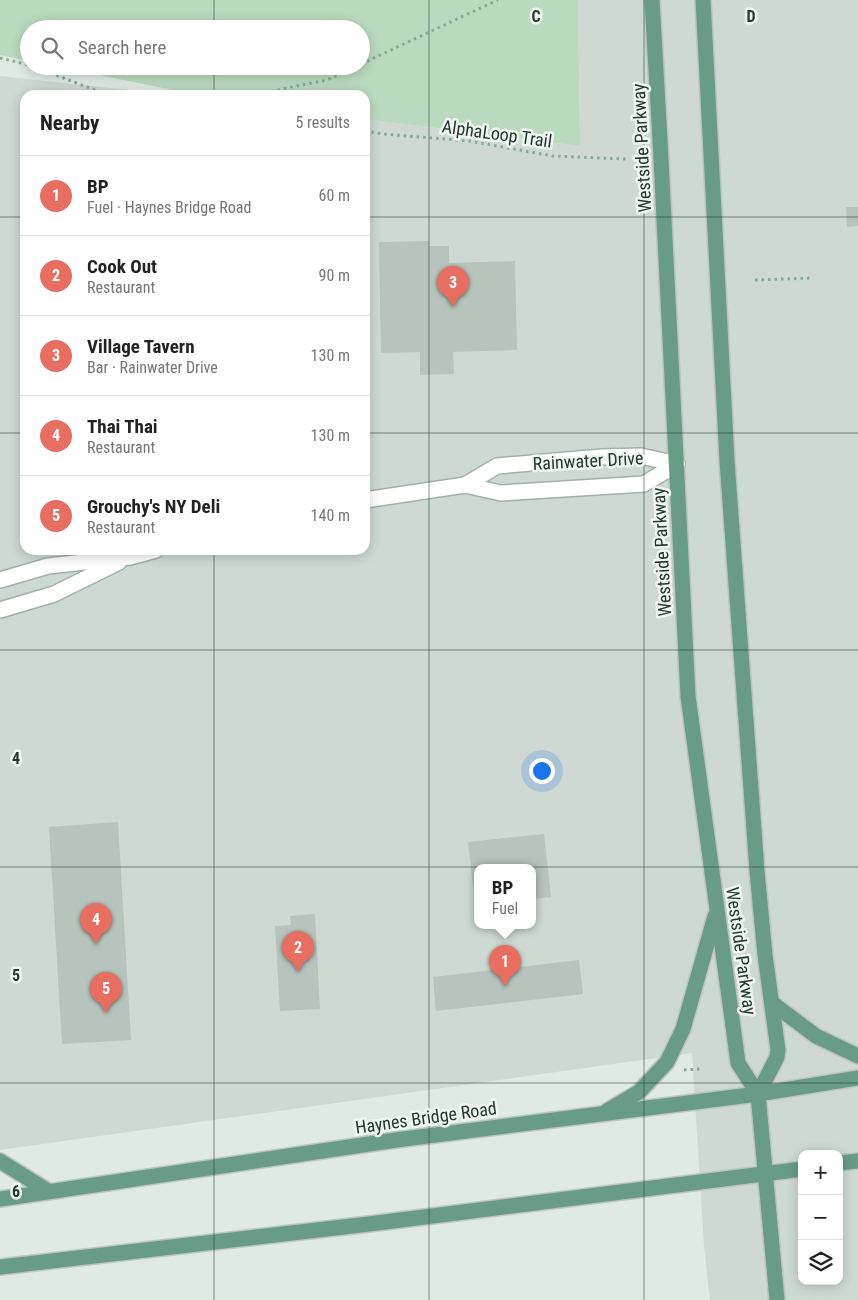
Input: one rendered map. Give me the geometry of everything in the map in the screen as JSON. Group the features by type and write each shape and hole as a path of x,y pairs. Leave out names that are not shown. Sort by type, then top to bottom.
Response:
{"main road":[{"name":"Westside Parkway","path":"652,0 688,696 738,1063 758,1094 777,1300"},
{"name":"Westside Parkway","path":"703,0 727,461 756,862 778,1050 778,1057 758,1094"},
{"path":"604,1114 639,1092 667,1062 683,1029 717,910"},
{"path":"772,1003 816,1036 858,1056"},
{"name":"Haynes Bridge Road","path":"0,1199 387,1141 758,1094 858,1078"},
{"path":"0,1161 48,1192"},
{"path":"843,1163 858,1161"},
{"path":"0,1267 369,1224 798,1169"}],"street":[{"name":"Rainwater Drive","path":"464,485 497,466 602,457 641,456 677,464"},
{"name":"Rainwater Drive","path":"370,499 464,485 501,493 644,484 677,464"},
{"path":"0,580 48,566 137,555"},
{"path":"0,610 54,594 130,557"}],"path":[{"path":"370,60 498,0"},
{"path":"0,58 20,63"},
{"path":"54,75 95,90"},
{"path":"277,90 326,80 337,75"},
{"name":"AlphaLoop Trail","path":"370,132 469,141 553,156 626,160"},
{"path":"755,280 814,278"},
{"path":"686,1071 701,1069"}],"shaded area":[{"path":"578,0 858,0 858,1300 710,1300 704,1246 692,1053 0,1150 0,76 128,90 20,90 20,555 370,555 370,120 580,146"}],"green space":[{"path":"0,0 578,0 580,146 370,120 370,90 173,90 99,75 370,75 370,20 20,20 20,59 0,55"}],"building":[{"path":"846,207 858,207 858,226 847,227"},
{"path":"429,241 429,246 449,246 449,263 515,261 517,350 453,352 454,374 420,375 420,352 381,353 379,242"},
{"path":"118,822 131,1040 62,1044 49,827"},
{"path":"544,834 551,897 536,899 536,864 474,864 473,886 468,842"},
{"path":"315,914 320,1009 280,1011 275,926 291,925 290,916"},
{"path":"579,960 583,994 436,1011 433,977"}],"place":[{"name":"Village Tavern","path":"453,307"},
{"name":"Thai Thai","path":"96,944"},
{"name":"Cook Out","path":"298,972"},
{"name":"BP","path":"505,986"},
{"name":"Grouchy's NY Deli","path":"106,1013"}]}
